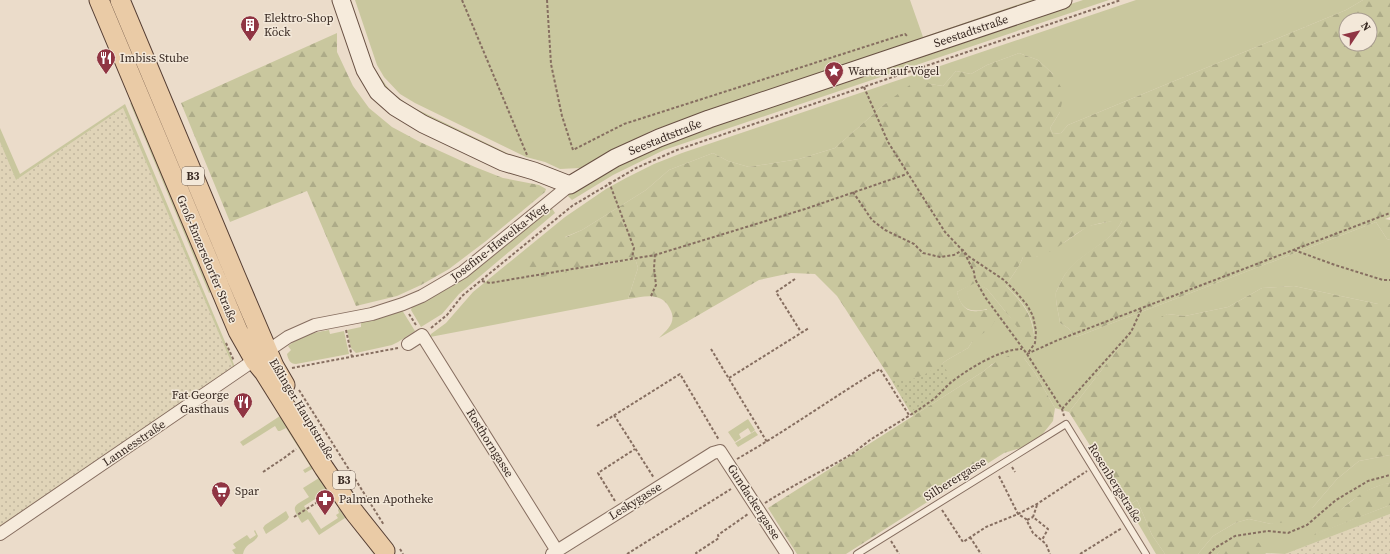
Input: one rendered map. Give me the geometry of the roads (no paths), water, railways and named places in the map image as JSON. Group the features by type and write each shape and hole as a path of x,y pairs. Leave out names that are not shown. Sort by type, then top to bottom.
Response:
{"main road":[{"name":"Groß-Enzersdorfer Straße","path":"99,0 231,317 261,356"},
{"name":"Groß-Enzersdorfer Straße","path":"120,0 236,277 261,356"},
{"name":"Eßlinger Hauptstraße","path":"261,356 264,372 324,468 354,512 393,552"}],"street":[{"path":"341,0 365,70 378,92 395,107 423,124 503,162 534,170 570,185"},
{"name":"Seestadtstraße","path":"570,185 615,158 659,138 709,119 1063,0"},
{"name":"Josefine-Hawelka-Weg","path":"261,356 288,337 315,326 372,314 422,296 463,272 570,185"},
{"name":"Rosthorngasse","path":"408,344 422,335 555,552"},
{"name":"Lannesstraße","path":"0,534 261,356"},
{"name":"Leskygasse","path":"555,552 720,447"},
{"name":"Gundackergasse","path":"720,447 787,554"}],"lane":[{"name":"Rosenbergstraße","path":"1066,424 1146,554"},
{"name":"Silberergasse","path":"857,554 1066,424"}],"place":[{"name":"Elektro-Shop Köck","path":"250,42"},
{"name":"Imbiss Stube","path":"106,75"},
{"name":"Warten auf Vögel","path":"834,88"},
{"name":"Fat George Gasthaus","path":"243,419"},
{"name":"Spar","path":"221,508"},
{"name":"Palmen Apotheke","path":"325,516"}]}
